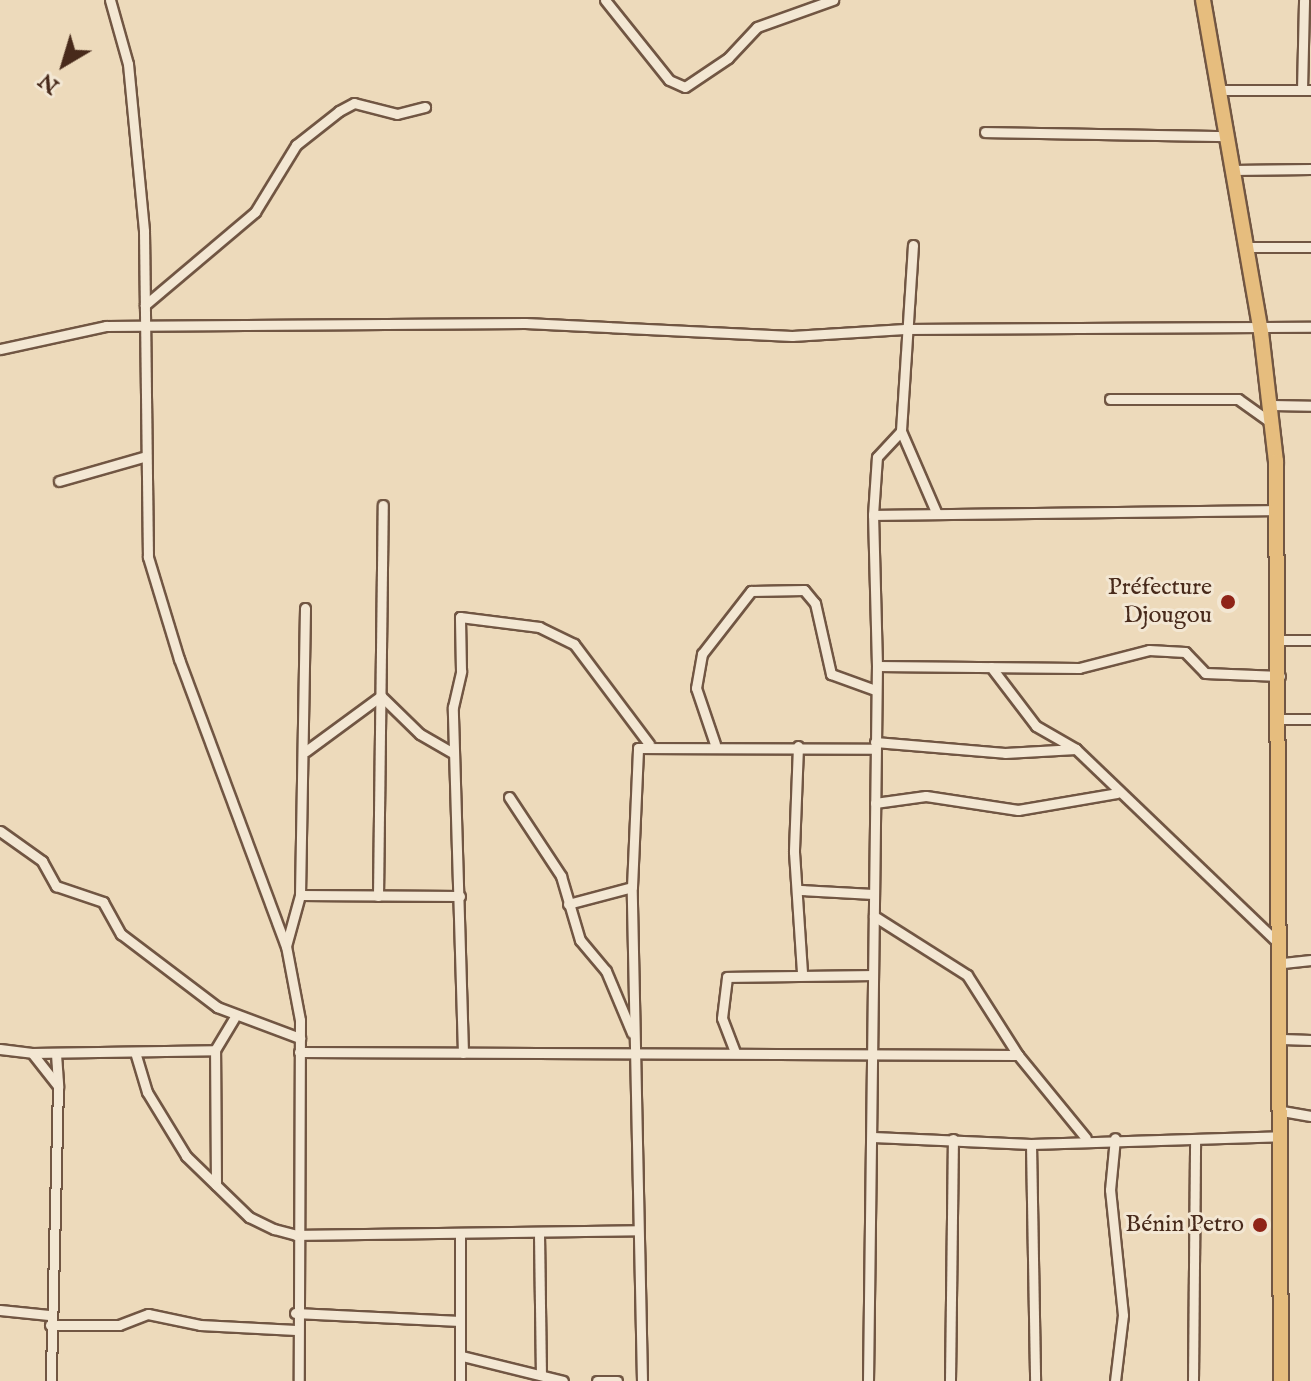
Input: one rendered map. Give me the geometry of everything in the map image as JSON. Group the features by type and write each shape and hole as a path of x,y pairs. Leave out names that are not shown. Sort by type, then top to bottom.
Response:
{"main road":[{"path":"1203,0 1272,405 1278,510 1283,955 1281,1381"}],"street":[{"path":"110,0 131,88 145,305 143,457 154,585 286,946 300,1038 295,1313 299,1381"},
{"path":"605,0 669,80 685,87 728,58 757,27 833,0"},
{"path":"1218,90 1306,90 1304,0"},
{"path":"145,305 255,212 296,145 339,111 354,103 397,114 425,107"},
{"path":"985,132 1226,136"},
{"path":"1232,170 1311,169"},
{"path":"913,245 905,329 901,431 937,514"},
{"path":"1247,247 1311,247"},
{"path":"0,349 106,326 143,325 525,323 792,336 905,329 1261,332 1311,327"},
{"path":"1110,399 1238,399 1273,424"},
{"path":"1272,405 1311,406"},
{"path":"868,1381 877,666 873,515 877,457 901,431"},
{"path":"59,481 143,457"},
{"path":"378,896 383,505"},
{"path":"873,515 1278,510"},
{"path":"715,744 696,688 702,654 751,591 804,590 815,603 831,674 875,690"},
{"path":"286,946 300,895 306,751 305,608"},
{"path":"463,1053 454,754 460,617 476,616 539,627 574,644 649,744"},
{"path":"1280,640 1311,640"},
{"path":"877,666 1091,667 1149,650 1185,652 1205,673 1280,676"},
{"path":"991,667 1036,726 1076,749 1117,793 1205,866 1283,955 1311,960"},
{"path":"306,751 381,696"},
{"path":"381,696 420,734 454,754"},
{"path":"1281,719 1311,719"},
{"path":"642,1381 635,1230 636,1056 632,887 638,748 649,744 715,744 874,746 1005,753 1076,749"},
{"path":"798,746 794,852 801,890 802,972"},
{"path":"875,803 926,796 1018,810 1117,793"},
{"path":"509,797 561,876 580,940 606,971 635,1039"},
{"path":"0,831 42,861 56,886 103,902 121,934 234,1018 300,1038"},
{"path":"568,904 632,887"},
{"path":"801,890 873,894"},
{"path":"300,895 460,896"},
{"path":"874,916 967,975 1018,1055 1086,1138"},
{"path":"735,1052 722,1018 727,977 802,972 871,975"},
{"path":"216,1185 215,1050 234,1018"},
{"path":"1282,1039 1311,1040"},
{"path":"0,1049 56,1054 215,1050"},
{"path":"135,1052 173,1139 249,1217 296,1235 539,1234 635,1230"},
{"path":"299,1052 636,1056 735,1052 871,1058 1018,1055"},
{"path":"32,1053 58,1086"},
{"path":"51,1381 50,1320 58,1086 56,1054"},
{"path":"1282,1111 1308,1111"},
{"path":"873,1137 1031,1144 1086,1138 1281,1136"},
{"path":"1115,1138 1110,1190 1123,1315 1115,1381"},
{"path":"950,1381 953,1139"},
{"path":"1193,1381 1195,1139"},
{"path":"1031,1144 1035,1381"},
{"path":"460,1234 460,1381"},
{"path":"539,1234 541,1375"},
{"path":"0,1310 50,1320 119,1325 148,1314 187,1324 296,1330"},
{"path":"295,1313 460,1321"},
{"path":"462,1356 563,1381"},
{"path":"597,1381 617,1381"}],"place":[{"name":"Préfecture Djougou","path":"1228,602"},
{"name":"Bénin Petro","path":"1260,1225"}]}
